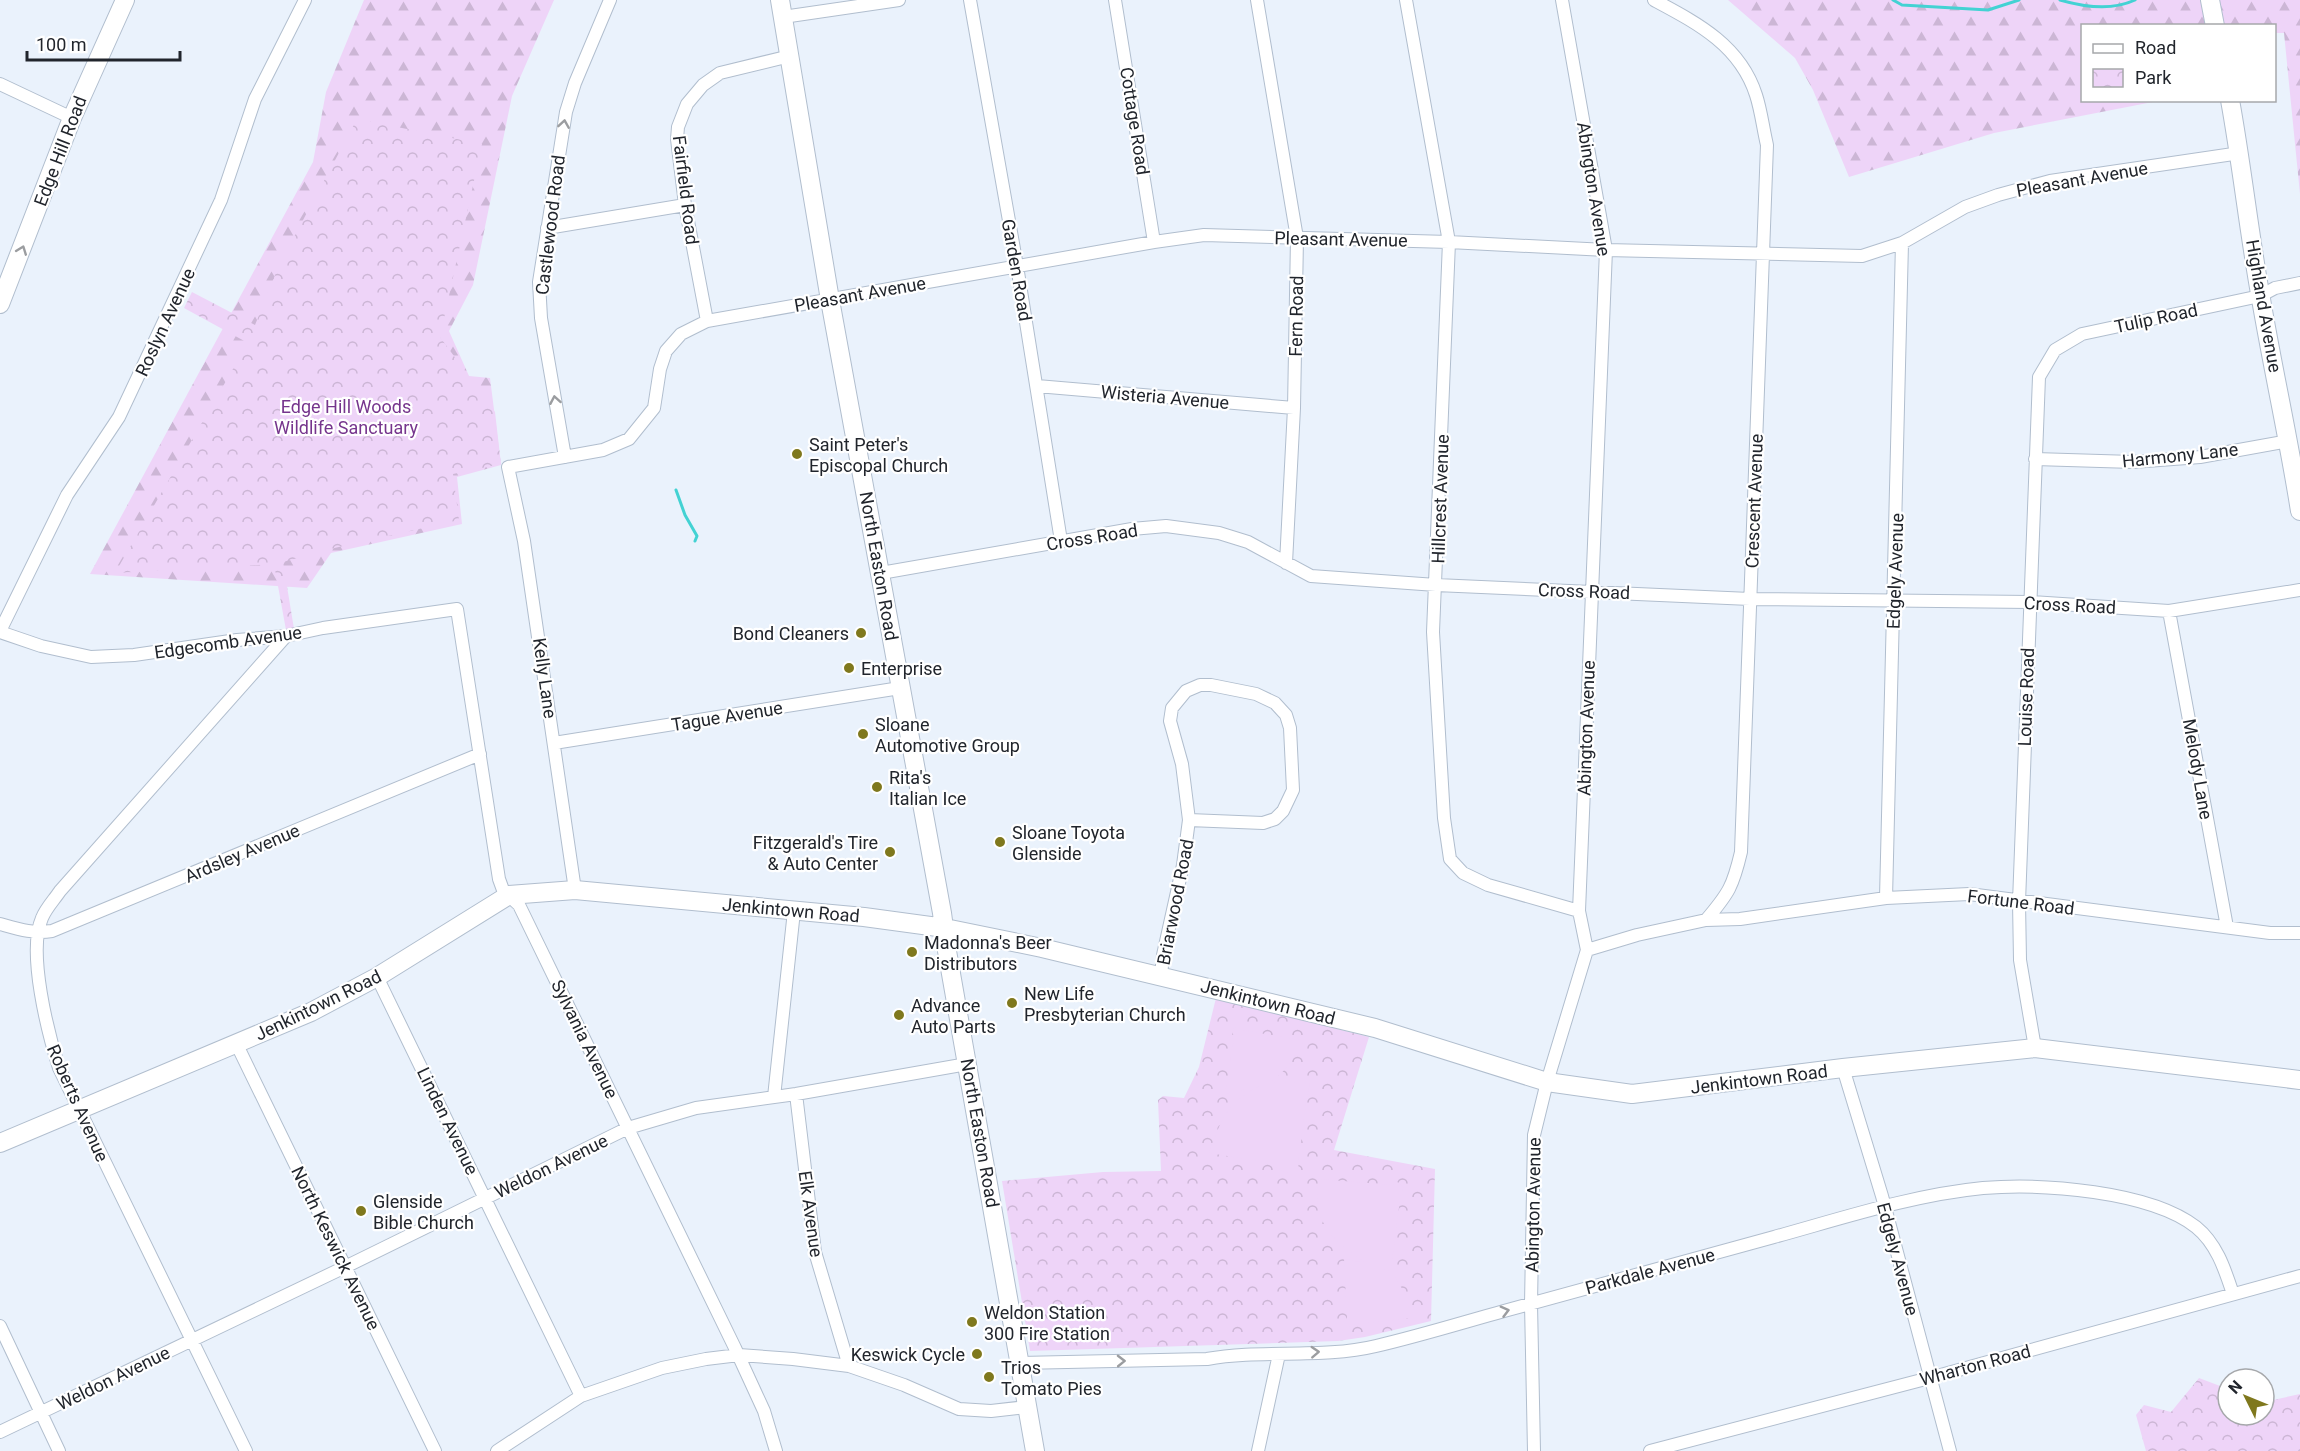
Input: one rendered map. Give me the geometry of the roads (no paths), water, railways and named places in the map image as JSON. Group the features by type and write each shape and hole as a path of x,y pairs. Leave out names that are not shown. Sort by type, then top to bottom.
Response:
{"street":[{"name":"Edge Hill Road","path":"0,304 72,118 125,0"},
{"name":"Roslyn Avenue","path":"0,632 67,495 119,417 221,200 255,99 305,0"},
{"name":"Castlewood Road","path":"565,457 541,318 539,296 541,261 566,112 575,83 610,0"},
{"path":"782,9 899,0"},
{"name":"Garden Road","path":"970,0 1017,266 1061,541"},
{"name":"Cottage Road","path":"1115,0 1154,242"},
{"name":"Fern Road","path":"1257,0 1297,238 1294,408 1286,563"},
{"name":"Hillcrest Avenue","path":"1406,0 1449,242 1434,632 1443,818 1450,859 1463,873 1488,885 1580,911"},
{"name":"Abington Avenue","path":"1534,1451 1531,1304 1533,1135 1587,951 1580,911 1606,250 1562,0"},
{"name":"Crescent Avenue","path":"1654,0 1701,25 1724,44 1742,65 1756,94 1767,145 1741,852 1735,880 1727,896 1706,920"},
{"path":"2210,0 2215,24"},
{"name":"North Easton Road","path":"782,9 830,300 945,928 947,951 1035,1451"},
{"name":"Fairfield Road","path":"707,321 685,205 677,139 678,127 687,104 704,85 720,73 790,56"},
{"path":"0,84 72,118"},
{"name":"Highland Avenue","path":"2230,102 2240,153 2260,296 2289,441 2300,511"},
{"name":"Pleasant Avenue","path":"508,467 603,450 628,439 654,408 660,369 672,341 707,321 1204,235 1449,242 1606,250 1862,256 1902,243 1965,207 1998,195 2050,181 2240,153"},
{"path":"547,228 685,205"},
{"name":"Edgely Avenue","path":"1886,898 1902,243"},
{"name":"Tulip Road","path":"2055,350 2082,334 2260,296 2275,288 2300,284"},
{"name":"Louise Road","path":"2035,1048 2020,960 2019,902 2039,377 2055,350"},
{"name":"Wisteria Avenue","path":"1037,386 1294,408"},
{"name":"Harmony Lane","path":"2035,459 2133,462 2200,457 2289,441"},
{"name":"Kelly Lane","path":"508,467 524,541 575,890"},
{"name":"Cross Road","path":"881,573 1132,529 1167,526 1219,533 1248,542 1311,576 1436,585 1750,598 1894,602 2030,602 2169,610 2300,590"},
{"name":"Edgecomb Avenue","path":"0,632 41,646 91,657 134,655 237,640 286,636 323,628 458,609"},
{"name":"Sylvania Avenue","path":"458,609 499,879 503,890 519,905 739,1356 764,1411 776,1451"},
{"name":"Melody Lane","path":"2169,610 2228,927"},
{"name":"Roberts Avenue","path":"246,1451 60,1068 42,1006 38,933 42,918 60,891 286,636"},
{"name":"Briarwood Road","path":"1161,976 1163,955 1183,865 1189,820 1182,764 1170,721 1172,708 1186,692 1200,685 1256,694 1275,703 1286,715 1290,728 1293,790 1283,811 1275,819 1263,823 1189,820"},
{"name":"Tague Avenue","path":"554,744 900,688"},
{"name":"Ardsley Avenue","path":"0,924 38,933 52,931 480,754"},
{"name":"Jenkintown Road","path":"0,1143 311,1012 377,977 509,895 575,890 864,917 945,928 1042,948 1375,1028 1547,1082 1632,1095 1843,1068 2035,1048 2300,1080"},
{"name":"Fortune Road","path":"1706,920 1740,919 1886,898 1969,894 2270,933 2300,933"},
{"path":"774,1097 794,910"},
{"path":"1587,951 1637,935 1706,920"},
{"name":"Linden Avenue","path":"377,977 581,1395"},
{"name":"North Keswick Avenue","path":"237,1045 435,1451"},
{"name":"Weldon Avenue","path":"0,1432 345,1267 628,1128 696,1108 796,1094 968,1064"},
{"name":"Edgely Avenue","path":"1843,1068 1884,1207 1950,1451"},
{"name":"Elk Avenue","path":"796,1094 814,1252 849,1366"},
{"name":"Parkdale Avenue","path":"1020,1364 1207,1359 1230,1355 1373,1347 1884,1207 1983,1188 2028,1187 2118,1197 2169,1210 2198,1228 2222,1258 2233,1294"},
{"name":"Wharton Road","path":"1650,1451 2300,1276"},
{"path":"0,1326 59,1451"},
{"path":"1258,1451 1279,1354"},
{"path":"497,1451 581,1395 662,1368 706,1359 739,1356 793,1359 849,1366 904,1384 959,1408 991,1411 1026,1407"}],"waterway":[{"path":"1893,0 1902,5 1988,10 2019,0"},
{"path":"2060,0 2098,7 2117,6 2135,0"},
{"path":"676,490 685,515 697,536 695,541"}],"place":[{"name":"Saint Peter's Episcopal Church","path":"797,454"},
{"name":"Bond Cleaners","path":"861,633"},
{"name":"Enterprise","path":"849,668"},
{"name":"Sloane Automotive Group","path":"863,734"},
{"name":"Rita's Italian Ice","path":"877,787"},
{"name":"Sloane Toyota Glenside","path":"1000,842"},
{"name":"Fitzgerald's Tire & Auto Center","path":"890,852"},
{"name":"Madonna's Beer Distributors","path":"912,952"},
{"name":"New Life Presbyterian Church","path":"1012,1003"},
{"name":"Advance Auto Parts","path":"899,1015"},
{"name":"Glenside Bible Church","path":"361,1211"},
{"name":"Weldon Station 300 Fire Station","path":"972,1322"},
{"name":"Keswick Cycle","path":"977,1354"},
{"name":"Trios Tomato Pies","path":"989,1377"}],"park label":[{"name":"Edge Hill Woods Wildlife Sanctuary","path":"346,416"}]}
